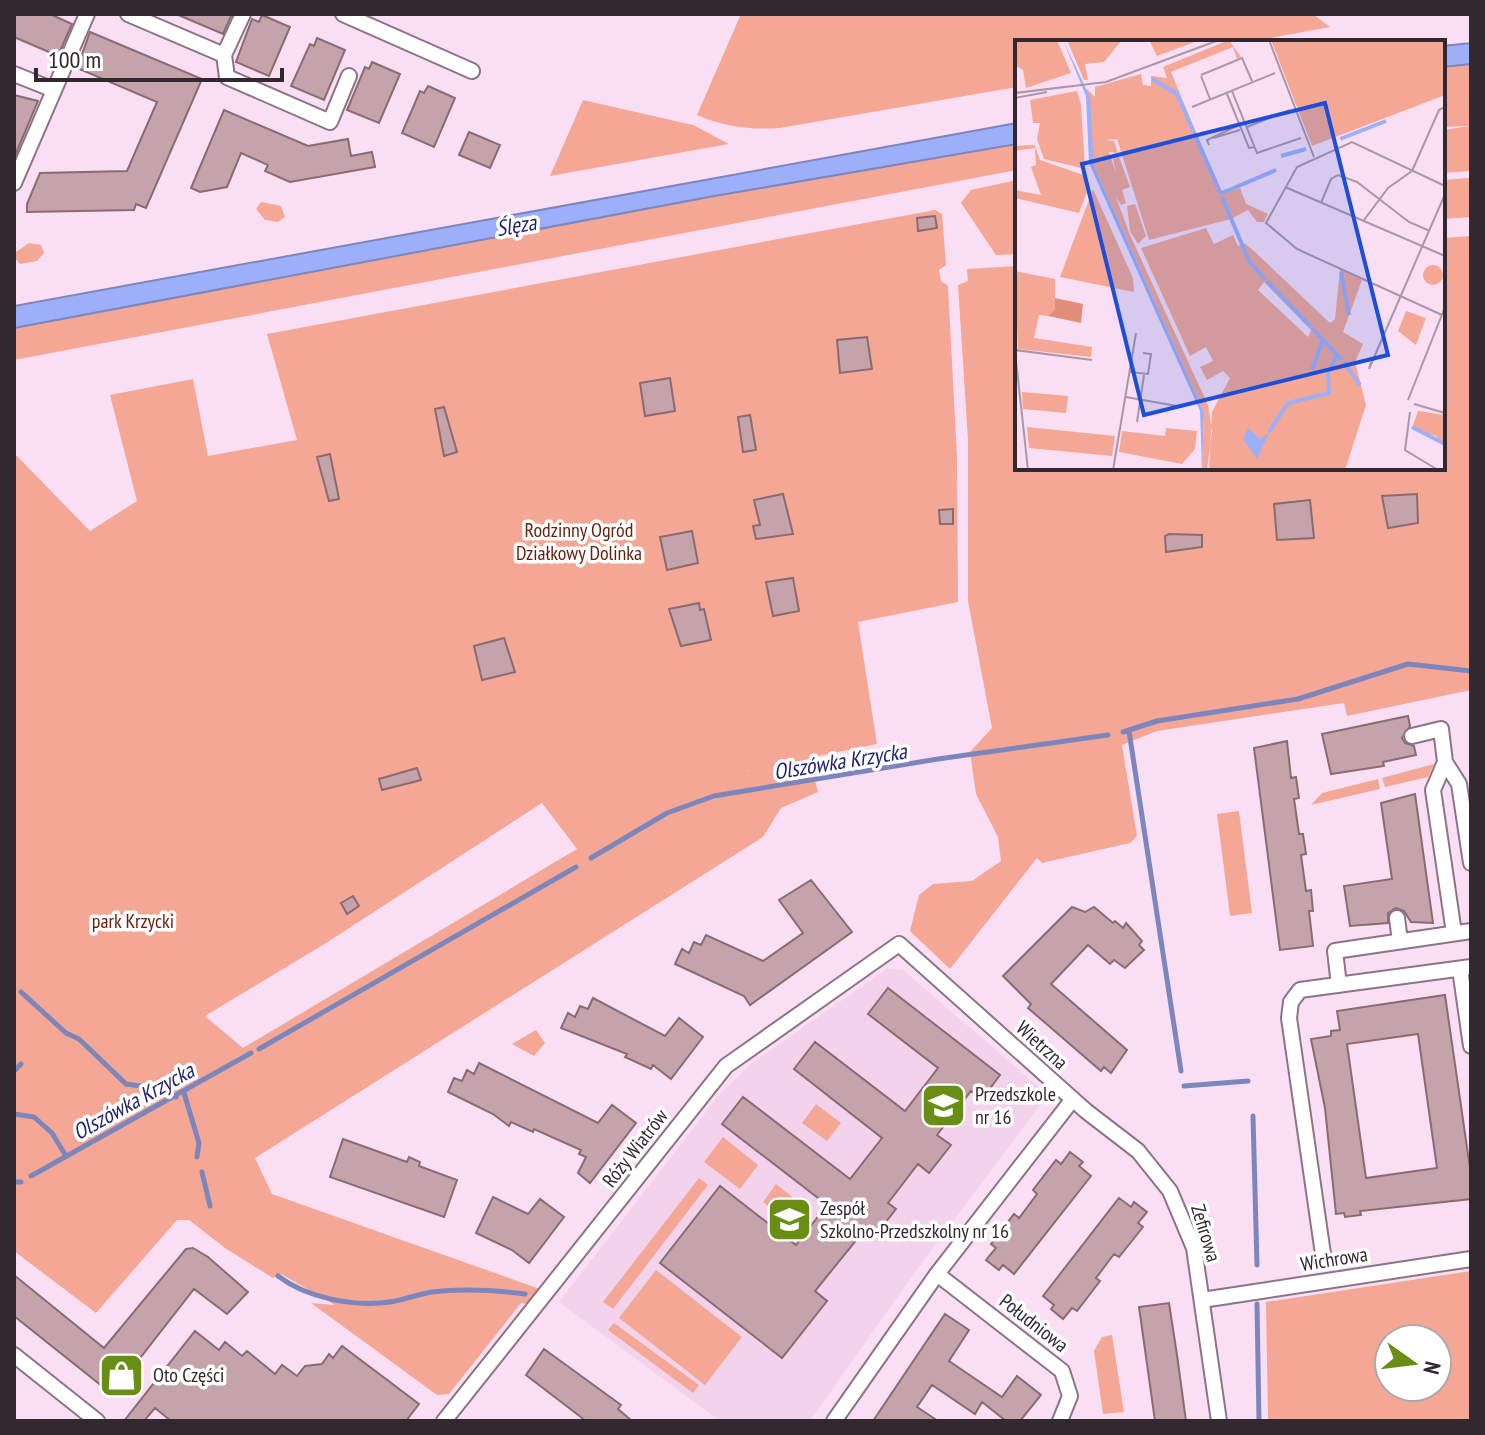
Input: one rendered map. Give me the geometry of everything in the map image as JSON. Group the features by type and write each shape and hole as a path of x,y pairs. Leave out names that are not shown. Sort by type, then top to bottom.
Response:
{"street":[{"path":"14,183 87,14"},
{"path":"128,14 224,55"},
{"path":"243,14 224,55 227,77 330,122 349,76"},
{"path":"343,14 472,71"},
{"path":"14,74 54,90"},
{"path":"1412,736 1441,727 1445,762 1459,784 1471,863"},
{"path":"1445,762 1433,790 1454,933"},
{"path":"1397,918 1400,941"},
{"path":"1339,985 1335,951 1471,931"},
{"name":"Wietrzna","path":"834,1421 937,1274 1073,1099 899,944"},
{"name":"Róży Wiatrów","path":"444,1421 726,1066 899,944"},
{"path":"1323,1254 1289,1018 1291,1002 1300,990 1465,968 1471,1046"},
{"name":"Zefirowa","path":"1073,1099 1138,1151 1170,1191 1194,1248 1219,1421"},
{"name":"Wichrowa","path":"1202,1300 1471,1259"},
{"name":"Południowa","path":"937,1274 1062,1371 1070,1396 1060,1421"},
{"path":"14,1355 97,1421"}],"shaded area":[{"name":"Zespół Szkolno-Przedszkolny nr 16","path":"887,969 903,970 1040,1088 1041,1104 915,1272 810,1421 720,1421 559,1302 719,1095 752,1063"}],"green space":[{"path":"741,14 1313,14 1330,27 1260,40 1015,40 1015,87 780,128 738,127 697,115"},
{"path":"1471,64 1471,171 1445,173 1445,130 1469,126 1445,127 1445,67"},
{"path":"583,100 693,125 729,144 550,176"},
{"path":"1015,144 1015,170 14,360 14,328 709,197"},
{"path":"1469,178 1471,217 1445,219 1445,180"},
{"path":"1015,180 1015,254 996,255 961,203 971,190"},
{"path":"261,202 281,206 285,217 278,222 265,220 256,209"},
{"path":"935,210 942,214 946,265 939,270 941,281 948,286 957,458 958,602 858,622 877,744 809,758 818,792 781,808 763,837 255,1158 272,1194 540,1289 527,1304 521,1303 449,1394 437,1395 311,1303 335,1305 281,1274 273,1278 225,1248 189,1220 177,1220 96,1313 14,1251 14,453 90,531 137,501 110,395 193,379 208,456 297,440 267,334","holes":["542,803 577,849 243,1048 205,1016 323,945"]},
{"path":"1471,236 1471,690 1347,716 1344,703 1157,731 1122,745 1137,836 1130,843 1042,863 1037,858 950,969 910,931 919,895 933,884 972,881 1001,861 998,837 976,794 970,752 992,728 968,601 968,440 958,285 968,281 967,269 1015,266 1015,470 1445,470 1445,238"},
{"path":"29,243 41,245 44,253 37,261 20,264 15,258 16,252"},
{"path":"1434,764 1428,777 1385,787 1382,778"},
{"path":"1378,779 1380,789 1311,805 1322,793"},
{"path":"1239,811 1252,913 1230,916 1217,814"},
{"path":"536,1030 545,1043 534,1056 512,1044"},
{"path":"816,1104 841,1123 827,1141 802,1123"},
{"path":"723,1137 758,1165 740,1189 704,1162"},
{"path":"699,1178 708,1185 613,1309 603,1302"},
{"path":"776,1184 801,1204 788,1221 763,1202"},
{"path":"656,1270 742,1337 705,1385 619,1318"},
{"path":"1471,1271 1471,1421 1268,1421 1266,1302"},
{"path":"614,1323 699,1385 693,1393 608,1330"},
{"path":"1112,1335 1124,1412 1103,1414 1094,1351 1102,1337"}],"water":[{"path":"1471,43 1471,64 1445,67 1445,46"},
{"name":"Ślęza","path":"1015,123 1015,144 709,197 14,328 14,306"}],"building":[{"path":"14,14 50,14 72,24 58,56 14,37"},
{"path":"176,14 232,14 223,34"},
{"path":"262,15 290,27 269,76 236,62 252,19 259,22"},
{"path":"90,32 202,79 146,208 136,204 134,210 27,212 27,204 40,173 127,171 157,102 77,68"},
{"path":"317,38 345,50 324,100 291,86 310,44 314,46"},
{"path":"372,62 400,74 379,123 347,110 365,67 369,69"},
{"path":"428,86 455,98 434,147 402,133 420,91 424,93"},
{"path":"14,95 38,101 14,158"},
{"path":"224,110 308,146 348,139 351,156 372,152 375,167 290,182 265,171 268,165 241,153 227,187 200,192 191,188"},
{"path":"469,132 500,145 490,168 459,155"},
{"path":"935,216 937,228 918,231 917,218"},
{"path":"867,337 872,369 840,373 837,340"},
{"path":"670,378 675,411 645,416 640,383"},
{"path":"444,407 457,452 444,456 435,409"},
{"path":"750,415 756,450 743,452 738,417"},
{"path":"330,454 339,499 329,501 317,457"},
{"path":"783,494 793,534 756,539 753,526 760,525 754,500"},
{"path":"1417,494 1418,523 1388,528 1382,496"},
{"path":"1310,500 1314,538 1277,540 1274,504"},
{"path":"953,509 953,524 940,524 939,510"},
{"path":"692,531 698,563 667,570 660,537"},
{"path":"1202,535 1202,547 1166,552 1165,536"},
{"path":"793,578 799,611 773,616 766,582"},
{"path":"699,603 700,610 704,609 711,640 681,646 669,609"},
{"path":"504,638 515,672 482,680 474,646"},
{"path":"1408,716 1410,726 1402,738 1405,743 1414,746 1416,755 1383,762 1384,766 1331,774 1322,734"},
{"path":"1287,741 1291,778 1296,777 1299,798 1294,799 1299,834 1303,834 1306,854 1301,855 1306,891 1311,890 1313,911 1309,911 1313,946 1280,950 1254,748"},
{"path":"417,768 421,780 382,790 379,779"},
{"path":"1415,794 1433,923 1411,922 1404,911 1396,908 1388,913 1388,923 1350,926 1344,886 1392,879 1381,803"},
{"path":"811,880 852,932 750,1005 744,996 675,964 682,949 689,953 694,942 701,945 706,935 763,961 803,933 779,900"},
{"path":"353,896 359,906 347,914 341,903"},
{"path":"1072,907 1085,912 1094,907 1123,928 1126,923 1142,941 1139,945 1144,950 1125,968 1114,960 1110,964 1088,945 1051,984 1127,1050 1111,1073 1104,1067 1101,1071 1028,1008 1031,1004 1003,976"},
{"path":"888,988 1000,1075 982,1099 971,1091 937,1135 951,1145 929,1173 918,1164 888,1203 896,1209 872,1240 862,1233 815,1291 827,1301 782,1358 660,1263 720,1186 796,1245 827,1205 722,1124 743,1097 850,1179 882,1138 794,1069 815,1042 905,1111 938,1068 868,1014"},
{"path":"1445,995 1471,1175 1471,1199 1360,1211 1361,1215 1345,1217 1344,1213 1336,1214 1325,1108 1311,1039 1331,1036 1331,1031 1340,1030 1337,1011","holes":["1418,1034 1437,1168 1366,1178 1347,1044"]},
{"path":"593,998 665,1036 679,1018 703,1037 671,1079 653,1065 651,1069 625,1057 627,1054 561,1028 568,1013 575,1017 580,1006 588,1009"},
{"path":"479,1063 598,1123 612,1105 636,1123 590,1183 578,1173 586,1157 579,1154 581,1150 534,1129 533,1132 511,1122 509,1126 493,1114 448,1092 454,1078 462,1081 467,1070 474,1074"},
{"path":"343,1139 407,1162 409,1157 420,1162 419,1166 457,1180 444,1217 330,1177"},
{"path":"1070,1152 1083,1162 1079,1166 1091,1176 1014,1274 1003,1265 999,1270 986,1260 996,1248 991,1244 1014,1214 1019,1218 1037,1194 1033,1190 1056,1160 1061,1164"},
{"path":"493,1197 528,1214 540,1199 564,1217 529,1263 512,1250 476,1233"},
{"path":"1119,1198 1131,1207 1134,1202 1147,1212 1138,1223 1143,1227 1119,1257 1114,1254 1096,1278 1100,1281 1077,1311 1072,1308 1063,1319 1051,1309 1054,1305 1043,1296"},
{"path":"193,1248 248,1292 227,1314 194,1289 112,1394 14,1316 14,1275 104,1348 186,1249"},
{"path":"1169,1303 1186,1421 1155,1421 1139,1307"},
{"path":"945,1314 969,1330 949,1361 1002,1397 1017,1376 1041,1395 1020,1421 1006,1421 982,1402 975,1414 932,1385 917,1407 938,1421 873,1421"},
{"path":"195,1331 219,1350 225,1342 242,1356 247,1351 275,1374 282,1365 297,1376 305,1366 322,1364 329,1354 333,1358 342,1346 419,1404 406,1421 171,1421 155,1408 144,1421 124,1421"},
{"path":"544,1349 621,1405 618,1409 632,1421 586,1421 526,1375"}],"waterway":[{"name":"Olszówka Krzycka","path":"1123,732 1157,721 1298,699 1408,664 1471,671"},
{"path":"1129,731 1181,1071"},
{"name":"Olszówka Krzycka","path":"591,858 667,813 714,796 1108,735"},
{"name":"Olszówka Krzycka","path":"259,1049 576,867"},
{"path":"21,992 66,1033 79,1039 126,1084 170,1090 176,1097"},
{"name":"Olszówka Krzycka","path":"31,1176 251,1053"},
{"path":"14,1071 21,1064"},
{"path":"1184,1086 1248,1081"},
{"path":"184,1093 199,1143 197,1157"},
{"path":"14,1114 34,1117 52,1133 66,1156"},
{"path":"1253,1116 1257,1265"},
{"path":"202,1172 210,1206"},
{"name":"Olszówka Krzycka","path":"14,1182 21,1182"},
{"path":"278,1276 316,1295 346,1302 390,1302 455,1290 525,1294"},
{"path":"1257,1304 1259,1421"}],"place":[{"name":"Przedszkole nr 16","path":"944,1106"},
{"name":"Zespół Szkolno-Przedszkolny nr 16","path":"789,1219"},
{"name":"Oto Części","path":"122,1375"}],"park label":[{"name":"Rodzinny Ogród Działkowy Dolinka","path":"579,542"},
{"name":"park Krzycki","path":"133,921"}]}
